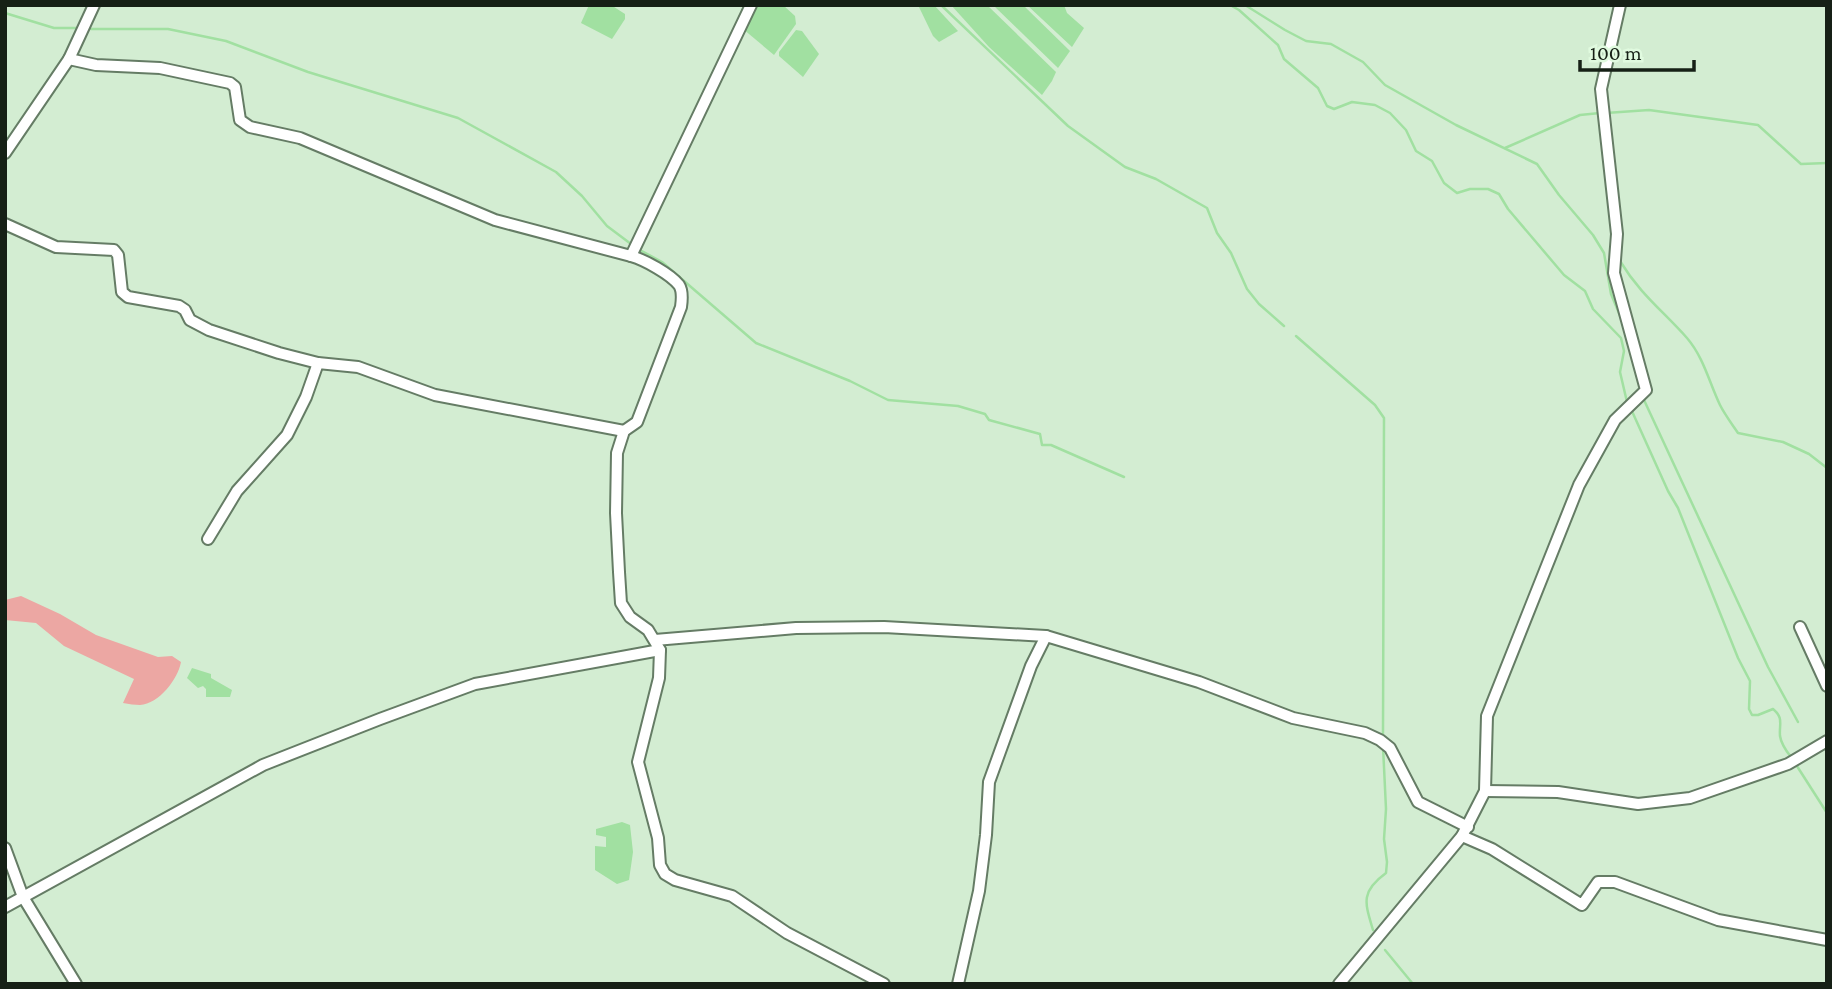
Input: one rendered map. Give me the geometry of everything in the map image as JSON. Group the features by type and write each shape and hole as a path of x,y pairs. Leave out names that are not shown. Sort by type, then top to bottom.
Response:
{"street":[{"path":"5,153 69,59 94,5"},
{"path":"631,256 751,5"},
{"path":"1339,984 1465,832 1485,791 1487,716 1579,485 1615,420 1646,390 1614,273 1617,234 1601,89 1620,5"},
{"path":"69,59 96,65 160,68 230,83 235,87 240,120 250,127 300,138 495,220 645,260 679,286 682,295 681,307 636,422 624,432 618,453 616,513 621,603 630,617 648,630 657,645 659,678 638,762 658,838 660,865 665,874 674,880 732,896 787,933 884,984"},
{"path":"5,224 56,247 114,250 118,255 122,292 128,297 179,306 185,310 190,320 209,330 318,363 358,367 435,395 624,432"},
{"path":"208,539 237,491 287,435 306,397 318,363"},
{"path":"5,907 263,765 475,684 657,645 796,628 884,627 1046,636 1199,682 1293,718 1373,737 1391,748 1418,802 1582,905 1598,882 1615,881 1718,919 1827,940"},
{"path":"1800,627 1827,685"},
{"path":"958,984 979,891 989,782 1031,666 1046,636"},
{"path":"1485,791 1558,792 1638,804 1690,799 1793,762 1827,741"},
{"path":"5,848 23,897 76,984"}],"shaded area":[{"path":"589,5 611,5 625,14 625,19 612,39 581,23"},
{"path":"756,5 783,5 795,16 796,24 774,55 743,29"},
{"path":"918,5 934,5 958,31 939,42 933,36"},
{"path":"951,5 987,5 1056,72 1042,95 989,47"},
{"path":"993,5 1023,5 1070,51 1058,68"},
{"path":"1027,5 1064,5 1067,13 1084,28 1072,47"},
{"path":"796,30 802,31 819,54 803,77 779,56 779,52"},
{"path":"21,596 96,635 158,657 172,656 181,662 176,676 161,695 147,704 123,703 134,679 64,646 36,623 5,620 5,600"},
{"path":"192,668 211,674 211,678 232,690 230,697 206,697 206,689 203,686 198,688 187,678"},
{"path":"622,822 630,825 633,852 629,880 617,884 595,870 595,846 606,847 606,837 596,835 596,829"}],"waterway":[{"path":"941,5 1068,126 1125,167 1156,179 1207,208 1217,233 1231,253 1247,289 1259,304 1284,326"},
{"path":"1230,5 1278,45 1284,59 1318,88 1327,106 1334,109 1352,102 1375,105 1390,113 1406,130 1416,151 1432,161 1444,183 1457,193 1470,189 1488,189 1499,194 1508,209 1564,275 1585,291 1593,309 1621,338 1624,351 1620,372 1627,402"},
{"path":"1245,5 1306,41 1331,44 1363,62 1385,85 1456,125 1537,164 1604,253 1611,294 1621,318"},
{"path":"5,13 54,28 80,28"},
{"path":"91,29 168,29 226,41 308,72 458,118 556,172 582,196 607,226 631,244"},
{"path":"1606,113 1649,110 1758,125 1801,164 1827,163"},
{"path":"1505,148 1580,115 1600,113"},
{"path":"638,249 662,262 756,343 850,381 888,400 958,406 985,414 989,420 1040,434 1042,445 1051,445 1124,477"},
{"path":"1620,261 1644,293 1693,346 1720,405 1738,433 1783,442 1809,454 1827,468"},
{"path":"1296,336 1375,405 1384,418 1383,733"},
{"path":"1644,400 1768,667 1798,722"},
{"path":"1631,409 1678,508 1738,658 1750,681 1749,709 1752,715 1773,709 1776,712 1780,718 1781,739 1791,757"},
{"path":"1373,930 1367,905 1368,892 1386,873 1387,862 1384,839 1386,809 1383,746"},
{"path":"1795,763 1827,813"},
{"path":"1385,950 1413,984"}]}
